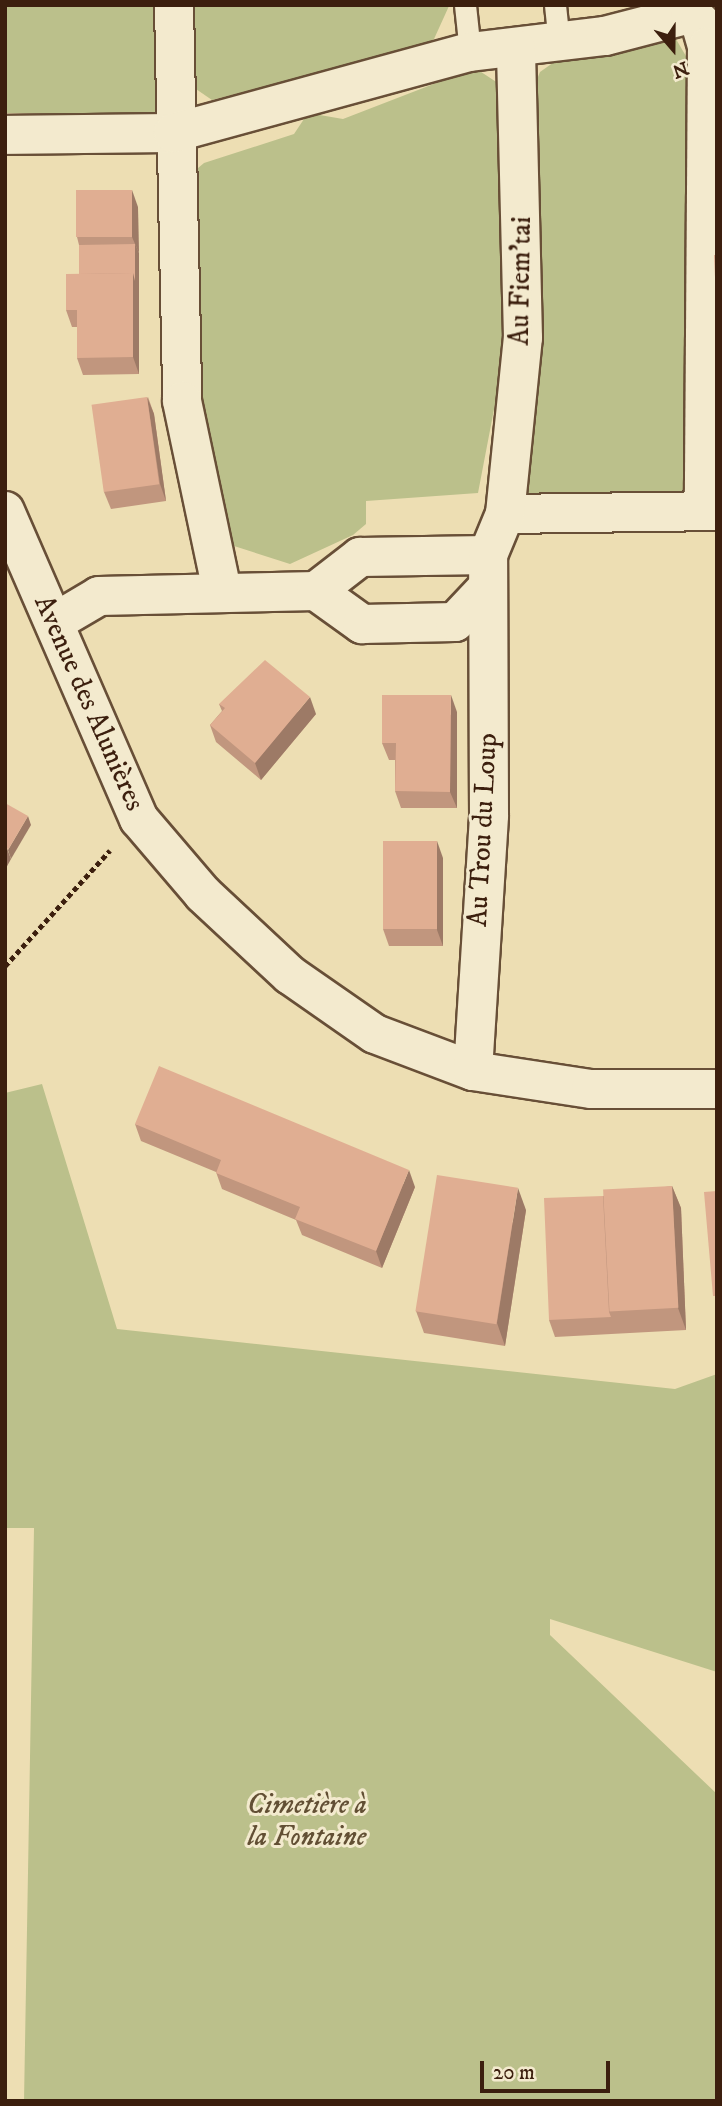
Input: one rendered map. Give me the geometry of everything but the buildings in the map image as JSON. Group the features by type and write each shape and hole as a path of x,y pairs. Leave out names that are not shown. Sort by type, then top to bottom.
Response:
{"street":[{"path":"174,5 173,134 182,401 222,591"},
{"path":"5,135 173,134 470,52 559,44 676,15 690,14 705,32 710,511 505,514"},
{"name":"Au Fiem'tai","path":"505,514 523,338 516,48"},
{"name":"Avenue des Alunières","path":"5,511 139,819 203,894 334,1011 375,1034 472,1071 591,1089 717,1089"},
{"name":"Au Trou du Loup","path":"316,591 362,624 455,622 487,572 505,514"},
{"path":"55,622 99,596 222,591 316,591 360,557 487,572"},
{"name":"Au Trou du Loup","path":"472,1071 489,815 487,572"}],"lane":[{"path":"465,5 470,52"},
{"path":"555,5 559,44"}],"path":[{"path":"5,966 139,819"}],"green space":[{"path":"5,5 163,5 163,113 5,113"},
{"path":"191,5 449,6 434,39 420,47 212,100 193,87"},
{"path":"673,34 690,63 687,491 672,500 519,495 533,89 540,72 557,60"},
{"path":"475,68 504,87 509,331 478,493 366,501 366,524 353,535 290,564 234,546 225,536 196,386 185,179 204,163 294,134 308,113 343,119"},
{"name":"Cimetière à la Fontaine","path":"42,1084 117,1329 675,1389 717,1374 717,1672 550,1619 550,1635 717,1794 717,2101 24,2101 34,1528 5,1528 5,1093"}]}
